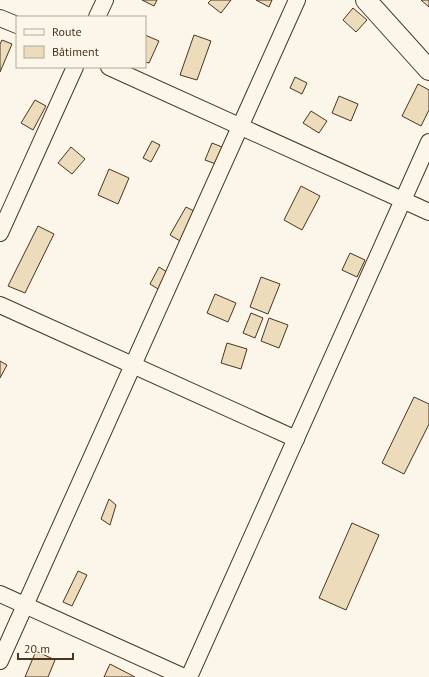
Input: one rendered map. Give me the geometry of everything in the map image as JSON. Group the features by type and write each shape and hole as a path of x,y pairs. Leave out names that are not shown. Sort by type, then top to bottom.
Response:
{"street":[{"path":"97,16 105,0"},
{"path":"0,661 297,0"},
{"path":"366,0 429,70"},
{"path":"0,18 16,25"},
{"path":"0,233 75,68"},
{"path":"111,68 429,212"},
{"path":"189,677 429,142"},
{"path":"0,305 296,439"},
{"path":"0,594 184,677"}],"building":[{"path":"142,0 157,0 154,6"},
{"path":"211,0 231,0 221,13 208,3"},
{"path":"256,0 272,0 269,7"},
{"path":"421,0 429,0 429,7"},
{"path":"353,8 367,20 356,32 343,20"},
{"path":"146,35 159,41 149,63 146,62"},
{"path":"194,35 211,41 197,80 180,75"},
{"path":"2,40 12,44 0,72 0,44"},
{"path":"295,77 307,83 302,94 290,88"},
{"path":"418,84 429,90 429,110 421,126 402,116"},
{"path":"339,96 358,104 351,121 332,113"},
{"path":"35,100 46,106 33,130 21,123"},
{"path":"311,111 327,121 319,133 303,123"},
{"path":"152,141 160,145 151,162 143,158"},
{"path":"212,143 222,147 216,164 205,160"},
{"path":"71,147 85,159 72,174 58,163"},
{"path":"109,169 129,178 118,204 98,195"},
{"path":"301,186 320,196 302,230 284,220"},
{"path":"186,207 196,212 180,241 170,235"},
{"path":"38,226 54,234 25,293 8,286"},
{"path":"350,253 365,260 357,277 342,270"},
{"path":"159,267 167,272 158,289 150,284"},
{"path":"261,277 280,284 268,314 250,307"},
{"path":"215,294 236,303 228,322 207,313"},
{"path":"251,313 263,318 255,338 243,333"},
{"path":"269,318 288,325 279,348 261,341"},
{"path":"227,343 247,349 241,369 221,363"},
{"path":"0,361 7,365 0,378"},
{"path":"414,397 429,404 429,424 404,474 382,463"},
{"path":"109,499 116,505 110,525 101,519"},
{"path":"352,523 379,535 346,610 319,598"},
{"path":"78,571 87,575 72,606 63,602"},
{"path":"36,651 55,660 48,677 25,677"},
{"path":"110,664 135,677 104,677"}]}
